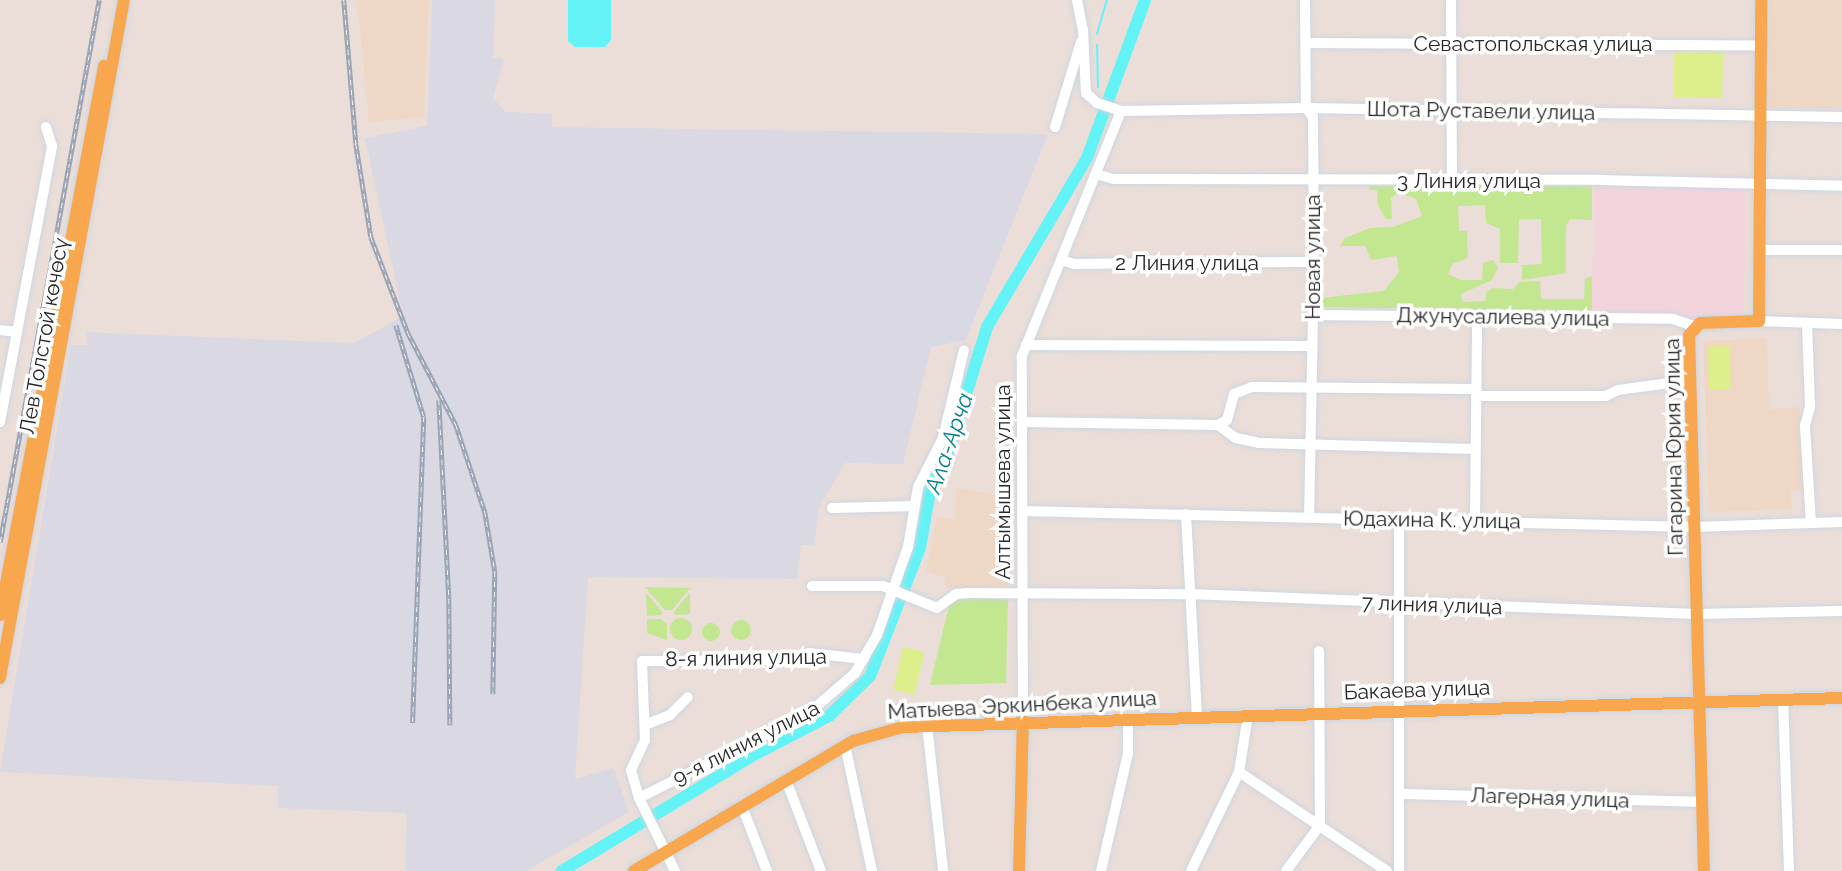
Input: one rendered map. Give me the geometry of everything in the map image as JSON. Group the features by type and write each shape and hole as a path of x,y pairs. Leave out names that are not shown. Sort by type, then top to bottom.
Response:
{"main road":[{"name":"Лев Толстой көчөсү","path":"0,615 116,0"},
{"name":"Лев Толстой көчөсү","path":"0,678 124,0"},
{"path":"1759,321 1761,0"},
{"name":"Гагарина Юрия улица","path":"1704,871 1690,380 1693,326 1759,321"},
{"name":"Бакаева улица","path":"1197,716 1842,698"},
{"name":"Матыева Эркинбека улица","path":"634,871 845,745 888,729 1023,720 1197,716"},
{"name":"Алтымышева улица","path":"1019,871 1023,720"}],"street":[{"path":"1077,0 1083,40 1084,88 1097,103 1118,111"},
{"name":"Новая улица","path":"1305,0 1306,108 1313,117 1314,262 1308,517"},
{"path":"1451,0 1452,183"},
{"path":"1055,127 1083,40"},
{"name":"Севастопольская улица","path":"1306,43 1761,45"},
{"name":"Шота Руставели улица","path":"1118,111 1306,108 1842,117"},
{"name":"Алтымышева улица","path":"1023,720 1022,422 1026,345 1096,174 1118,111"},
{"path":"0,422 52,146 46,127"},
{"name":"3 Линия улица","path":"1096,174 1114,179 1760,183 1842,186"},
{"path":"1760,250 1842,250"},
{"name":"2 Линия улица","path":"1061,260 1074,264 1314,262"},
{"name":"Джунусалиева улица","path":"1313,315 1673,319 1693,326"},
{"path":"1475,521 1477,316"},
{"path":"1759,321 1842,324"},
{"path":"1807,324 1810,407 1805,426 1811,523"},
{"path":"0,330 17,332"},
{"path":"1026,345 1312,346"},
{"name":"9-я линия улица","path":"640,804 810,712 845,684 864,659 908,547 922,475 946,428 964,350"},
{"path":"1022,422 1218,425 1227,420 1234,394 1241,389 1312,388 1606,396 1618,390 1690,380"},
{"path":"1218,425 1236,438 1259,443 1475,449"},
{"path":"832,508 915,506"},
{"name":"Юдахина К. улица","path":"1022,510 1694,527 1842,523"},
{"path":"1186,514 1197,716"},
{"path":"1399,518 1399,871"},
{"path":"812,586 893,590"},
{"name":"7 линия улица","path":"893,590 937,608 960,593 1189,594 1697,614 1842,611"},
{"path":"1286,871 1320,825 1319,651"},
{"name":"8-я линия улица","path":"640,804 631,770 645,740 647,724 642,661 798,660 809,653 864,659"},
{"path":"647,724 670,715 688,697"},
{"path":"1783,699 1789,871"},
{"path":"1191,871 1238,772 1248,715"},
{"path":"1101,871 1128,753 1128,719"},
{"path":"927,725 943,871"},
{"path":"845,745 872,871"},
{"path":"1238,772 1387,871"},
{"path":"786,780 821,871"},
{"name":"Лагерная улица","path":"1399,794 1702,802"},
{"path":"640,804 675,871"},
{"path":"742,806 767,871"}],"shaded area":[{"path":"357,0 429,0 424,117 369,122"},
{"path":"432,0 495,0 493,58 504,59 493,98 506,112 552,114 552,127 1048,134 966,340 931,347 903,464 845,463 819,508 814,545 801,545 797,579 588,577 575,779 614,768 629,812 526,871 405,871 407,813 278,808 278,786 0,772 71,345 87,345 87,333 82,332 354,343 403,316 365,138 427,126"},
{"path":"1770,0 1842,0 1842,108 1770,108"},
{"path":"1594,186 1746,189 1744,318 1592,315"},
{"path":"1767,338 1769,409 1799,407 1801,414 1804,490 1791,491 1792,509 1709,512 1703,341"},
{"path":"956,488 1008,497 1008,591 957,591 944,585 946,578 926,571 937,517 955,519"}],"green space":[{"path":"1674,51 1723,52 1722,98 1673,97"},
{"path":"1369,186 1592,186 1592,220 1570,219 1566,226 1566,273 1522,280 1522,265 1542,264 1541,219 1519,219 1518,263 1500,263 1500,229 1486,223 1485,205 1458,206 1459,231 1467,231 1468,258 1452,264 1448,274 1461,280 1482,280 1483,263 1493,260 1498,268 1492,280 1461,294 1463,302 1486,301 1486,292 1493,288 1513,289 1520,282 1540,281 1541,299 1584,299 1585,279 1592,276 1592,312 1319,307 1320,298 1384,291 1399,272 1397,256 1371,260 1365,246 1340,246 1345,238 1370,228 1393,227 1422,216 1416,199 1399,192 1391,198 1392,219 1386,219 1378,205 1377,190 1369,190"},
{"path":"1708,346 1730,346 1731,389 1709,389"},
{"path":"645,587 690,588 672,610 665,610"},
{"path":"690,592 690,614 675,615 674,612"},
{"path":"646,593 662,612 661,615 647,616"},
{"path":"951,597 1008,599 1006,683 930,685"},
{"path":"677,618 685,618 692,625 692,633 685,640 677,640 670,633 670,625"},
{"path":"647,619 661,619 667,624 667,640 647,633"},
{"path":"741,620 748,623 751,630 748,637 741,640 734,637 731,630 734,623"},
{"path":"707,623 715,623 720,632 718,639 707,641 702,636 702,628"},
{"path":"903,647 924,652 915,695 893,690"}],"water":[{"path":"568,0 611,0 611,40 605,47 575,47 568,41"}],"waterway":[{"path":"1097,34 1107,0"},
{"name":"Ала-Арча","path":"562,871 750,757 829,716 870,676 920,548 932,479 947,455 987,327 1087,158 1145,0"},
{"path":"1097,45 1098,87"}],"railway":[{"path":"0,542 99,0"},
{"path":"344,0 356,144 371,237 408,333 456,425 485,512 495,572 493,694"},
{"path":"396,325 424,417 413,723"},
{"path":"439,400 449,599 450,725"}]}
